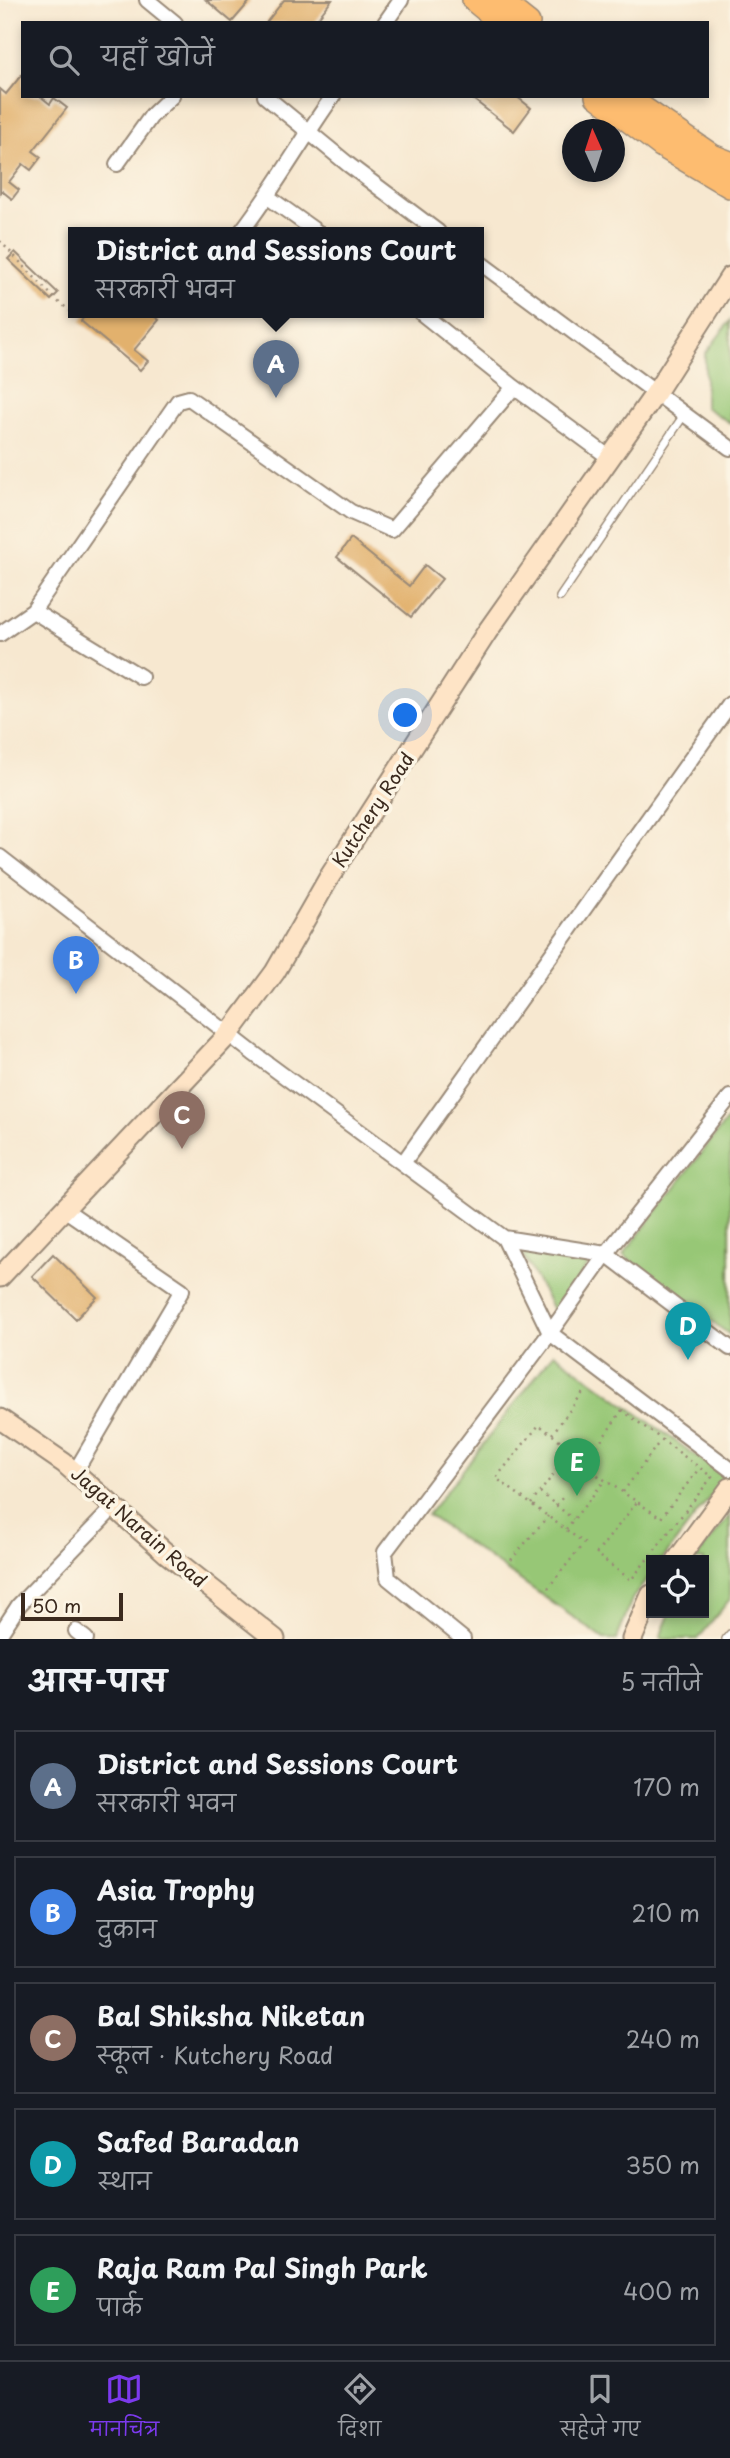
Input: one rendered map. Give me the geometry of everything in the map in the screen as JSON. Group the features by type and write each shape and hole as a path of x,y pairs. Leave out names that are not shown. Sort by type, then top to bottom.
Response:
{"main road":[{"path":"474,0 500,21"},
{"path":"499,0 525,21"},
{"path":"600,98 661,145 730,186"},
{"path":"628,98 712,156 730,163"}],"street":[{"path":"147,0 173,21"},
{"path":"386,21 401,0"},
{"path":"117,164 152,115 170,98"},
{"path":"267,98 432,227"},
{"path":"245,227 268,197 332,98"},
{"path":"268,197 310,227"},
{"path":"484,266 730,448"},
{"name":"Kutchery Road","path":"0,1277 229,1034 275,972 330,876 487,632 655,394 730,277"},
{"path":"427,318 513,387 610,458"},
{"path":"0,634 33,611 178,401 189,398 351,512 392,530 513,387"},
{"path":"33,611 141,677"},
{"path":"403,1163 730,704"},
{"path":"0,857 229,1034 504,1238 550,1333 730,1469"},
{"path":"463,1639 388,1578 385,1552 606,1254 730,1097"},
{"path":"64,1209 182,1290 75,1472"},
{"path":"504,1238 606,1254 730,1348"},
{"name":"Jagat Narain Road","path":"0,1419 75,1472 166,1553 275,1639"},
{"path":"681,1555 730,1488"},
{"path":"0,1634 19,1605 114,1507"},
{"path":"632,1639 646,1607"}],"lane":[{"path":"560,597 684,415"},
{"path":"726,1639 730,1634"}],"path":[{"path":"0,241 68,308"},
{"path":"552,1434 585,1390"},
{"path":"584,1466 626,1405"},
{"path":"622,1410 712,1478 631,1580 596,1554 637,1502"},
{"path":"548,1588 583,1543 496,1478 539,1425 584,1458 580,1464 661,1518 699,1469"},
{"path":"623,1492 661,1441"},
{"path":"531,1504 572,1450"},
{"path":"566,1529 605,1480"},
{"path":"540,1492 574,1519"},
{"path":"556,1505 564,1496"},
{"path":"511,1560 548,1516"}],"green space":[{"path":"730,321 730,423 705,407 705,354"},
{"path":"730,1116 730,1335 623,1255"},
{"path":"518,1246 591,1260 555,1313"},
{"path":"554,1353 725,1477 666,1555 646,1555 646,1581 632,1599 617,1639 604,1639 428,1515"},
{"path":"730,1515 730,1599 698,1639 663,1639 660,1637 668,1618 709,1618 709,1555 699,1555"}],"building":[{"path":"206,0 251,0 231,21"},
{"path":"284,0 332,0 316,21 268,21"},
{"path":"21,75 21,98 42,98 50,104 54,98 67,108 33,151 41,157 31,170 23,164 9,182 19,190 12,199 2,191 0,194 0,89 6,94"},
{"path":"472,98 518,98 531,108 514,131"},
{"path":"15,252 58,293 51,300 8,259"},
{"path":"83,318 156,318 159,320 134,350 148,361 140,370 81,321"},
{"path":"351,539 409,586 425,565 442,579 411,617 337,557"},
{"path":"53,1254 97,1297 76,1319 32,1276"}],"place":[{"name":"District and Sessions Court","path":"276,398"},
{"name":"Asia Trophy","path":"76,994"},
{"name":"Bal Shiksha Niketan","path":"182,1149"},
{"name":"Safed Baradan","path":"688,1360"},
{"name":"Raja Ram Pal Singh Park","path":"577,1496"}]}
